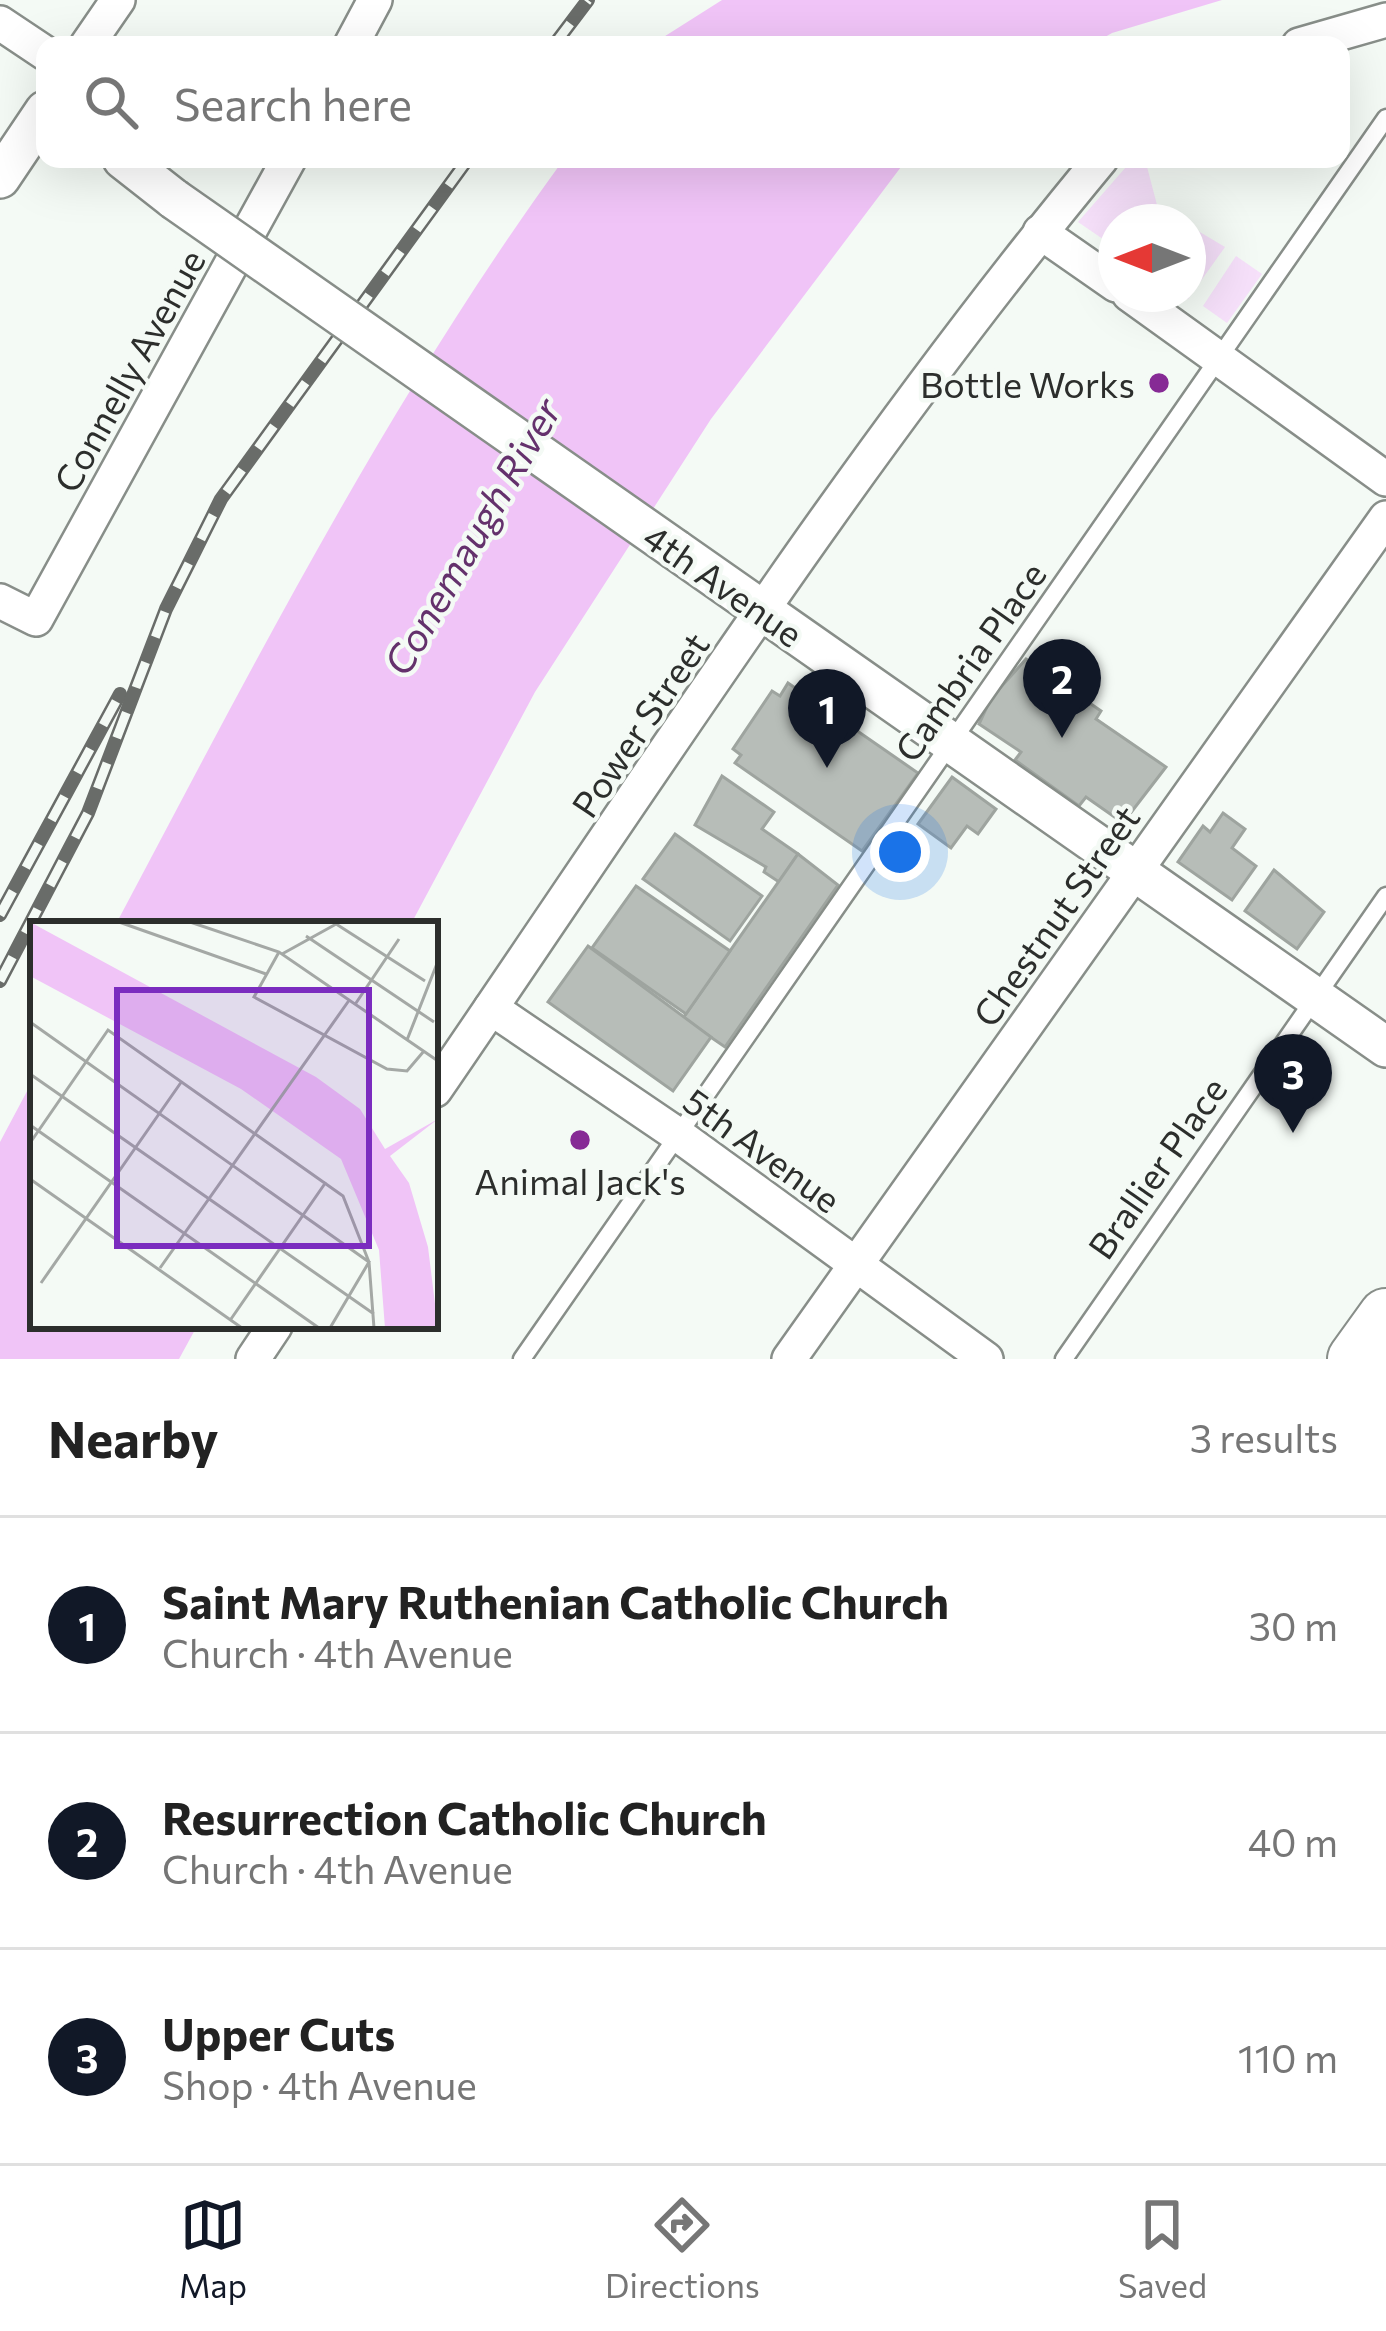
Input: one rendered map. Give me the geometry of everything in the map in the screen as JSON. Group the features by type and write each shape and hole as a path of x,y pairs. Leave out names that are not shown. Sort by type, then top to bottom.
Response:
{"highway":[{"path":"1355,1359 1386,1316"}],"street":[{"path":"93,36 118,0"},
{"path":"356,36 375,0"},
{"path":"1330,36 1386,20"},
{"path":"0,23 36,47"},
{"path":"0,178 36,124"},
{"name":"4th Avenue","path":"134,168 1386,1047"},
{"name":"Connelly Avenue","path":"0,601 36,619 284,168"},
{"name":"Power Street","path":"438,1086 763,612 1040,232 1093,168"},
{"path":"1040,232 1098,272"},
{"path":"1155,312 1386,479"},
{"name":"Chestnut Street","path":"789,1359 1386,518"},
{"name":"5th Avenue","path":"491,1008 681,1137 986,1359"},
{"path":"253,1359 272,1329"}],"lane":[{"name":"Cambria Place","path":"522,1359 681,1137 1386,118"},
{"name":"Brallier Place","path":"1064,1359 1386,896"}],"shaded area":[{"path":"1125,168 1147,168 1157,204 1098,204 1098,236 1078,222"},
{"path":"1206,236 1225,247 1206,274"},
{"path":"1236,256 1262,274 1227,323 1206,308"}],"water":[{"path":"722,0 1222,0 1107,36 665,36"},
{"name":"Conemaugh River","path":"558,168 900,168 711,419 535,692 413,921 118,921 326,533 500,250"},
{"path":"30,1086 30,1329 195,1329 179,1359 0,1359 0,1142"}],"building":[{"path":"1026,659 1101,711 1096,719 1166,767 1123,823 1086,797 1079,806 1015,760 1021,752 979,724 991,698"},
{"path":"788,683 918,773 862,851 735,763 741,755 733,749 772,691 780,696"},
{"path":"722,776 774,812 762,829 798,854 779,882 764,872 766,867 695,825"},
{"path":"952,777 996,809 978,834 967,826 951,848 918,824"},
{"path":"1223,813 1245,829 1232,848 1256,866 1232,900 1178,862 1203,826 1210,832"},
{"path":"675,834 762,896 730,941 643,879"},
{"path":"798,854 838,885 725,1047 683,1018"},
{"path":"1274,870 1324,912 1297,949 1245,911"},
{"path":"636,886 730,951 686,1014 592,948"},
{"path":"588,946 711,1037 673,1091 548,1002"}],"railway":[{"path":"561,36 588,0"},
{"path":"31,921 88,813 166,609 221,499 461,168"},
{"path":"0,915 120,694"},
{"path":"0,981 30,924"}],"place":[{"name":"Bottle Works","path":"1159,383"},
{"name":"Resurrection Catholic Church","path":"1062,738"},
{"name":"Saint Mary Ruthenian Catholic Church","path":"827,768"},
{"name":"Upper Cuts","path":"1293,1133"},
{"name":"Animal Jack's","path":"580,1140"}]}
